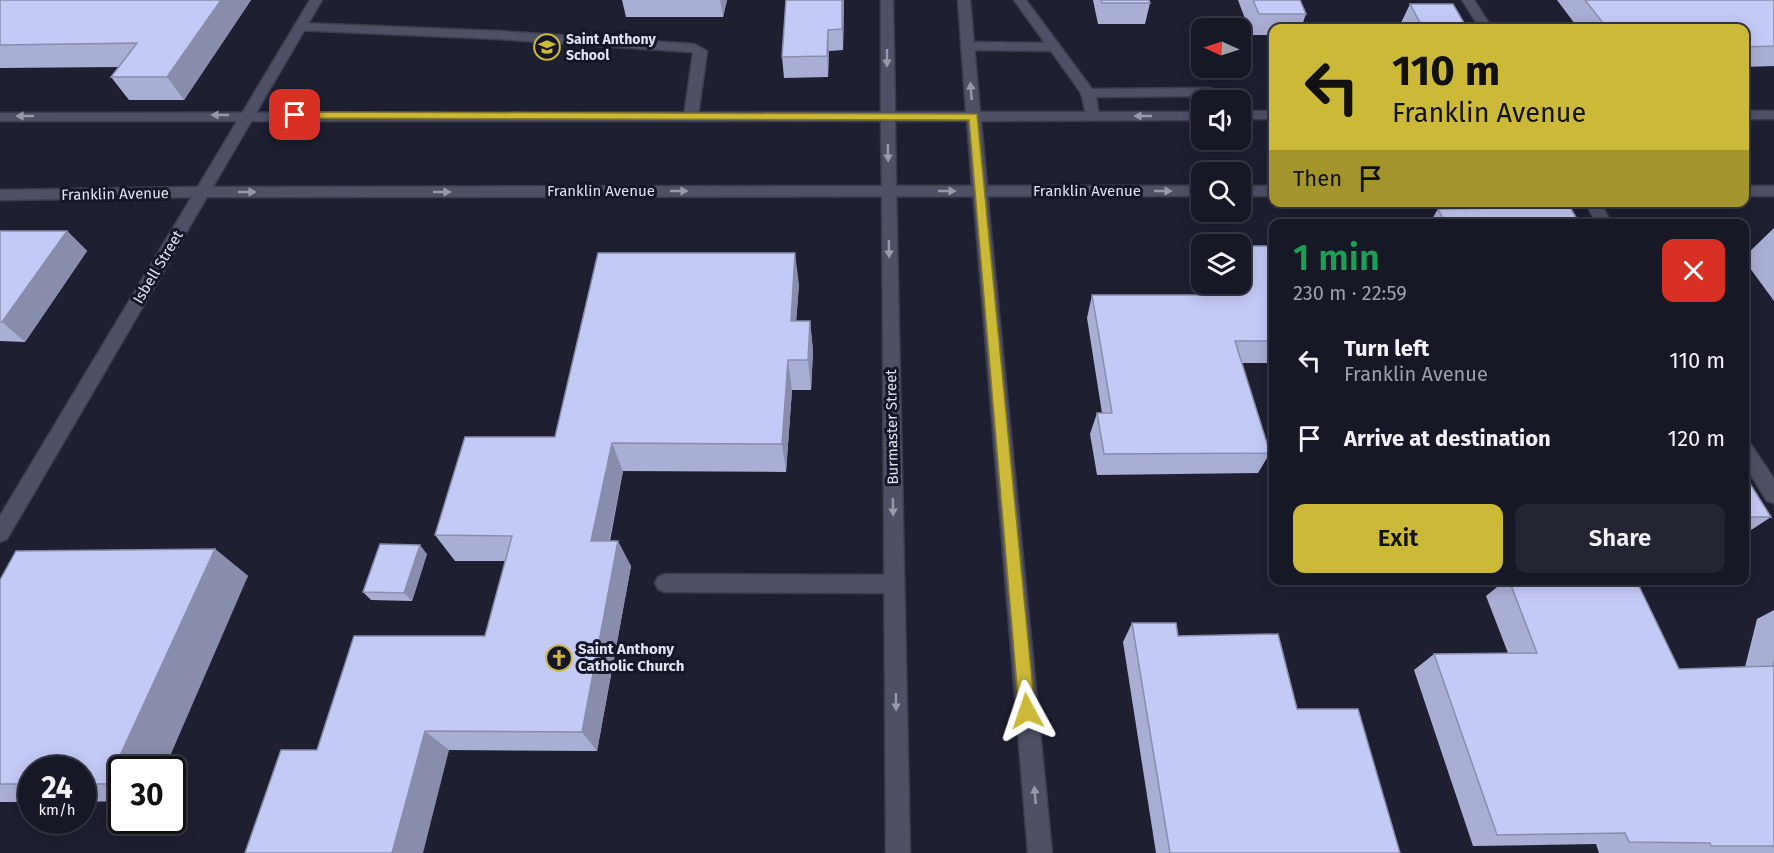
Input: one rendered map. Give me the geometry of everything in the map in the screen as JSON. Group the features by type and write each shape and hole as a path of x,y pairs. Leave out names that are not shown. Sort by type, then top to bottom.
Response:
{"main road":[{"name":"Isbell Street","path":"0,533 316,0"},
{"name":"Burmaster Street","path":"887,0 898,853"},
{"path":"964,0 1040,853"},
{"path":"1020,0 1088,93 1092,116"},
{"path":"1468,0 1483,24"},
{"path":"300,27 498,35 699,49 691,116"},
{"path":"968,46 1055,47"},
{"path":"1088,93 1191,92"},
{"path":"1251,115 1269,115"},
{"path":"1749,115 1774,115"},
{"path":"0,117 1191,116"},
{"name":"Franklin Avenue","path":"0,195 202,192 1191,191"},
{"path":"1251,191 1269,191"},
{"path":"1749,191 1774,191"},
{"path":"1749,456 1774,495"},
{"path":"664,583 894,584"}],"building":[{"path":"0,0 221,0 167,77 111,77 137,43 0,45"},
{"path":"786,0 842,0 842,29 828,30 827,56 782,57"},
{"path":"1101,0 1149,0 1150,3 1102,3"},
{"path":"1253,0 1300,0 1306,14 1259,14"},
{"path":"1585,0 1774,0 1774,46 1749,47 1749,24 1604,24"},
{"path":"1410,4 1453,4 1465,24 1421,24"},
{"path":"1570,207 1577,219 1443,219 1438,209"},
{"path":"0,231 67,231 2,322 0,322"},
{"path":"1251,246 1269,246 1269,341 1235,341 1269,453 1104,454 1097,413 1112,413 1092,295 1251,294"},
{"path":"598,253 795,253 791,321 810,321 808,360 788,360 782,444 612,443 591,541 618,541 582,732 425,731 392,853 245,853 281,750 317,750 354,636 485,636 512,536 435,535 465,437 555,437"},
{"path":"1749,482 1771,517 1749,517"},
{"path":"380,544 420,545 404,593 363,592"},
{"path":"215,549 120,756 108,756 107,784 96,784 96,756 18,756 18,784 0,784 0,580 16,551"},
{"path":"1511,585 1638,585 1679,669 1773,666 1774,661 1774,846 1629,842 1625,833 1497,835 1434,654 1537,653"},
{"path":"1132,623 1176,623 1178,636 1278,634 1297,709 1358,709 1400,853 1170,853"}],"place":[{"name":"Saint Anthony School","path":"547,47"},
{"name":"Saint Anthony Catholic Church","path":"559,658"}],"route":[{"path":"295,115 974,116 1027,711"}]}
